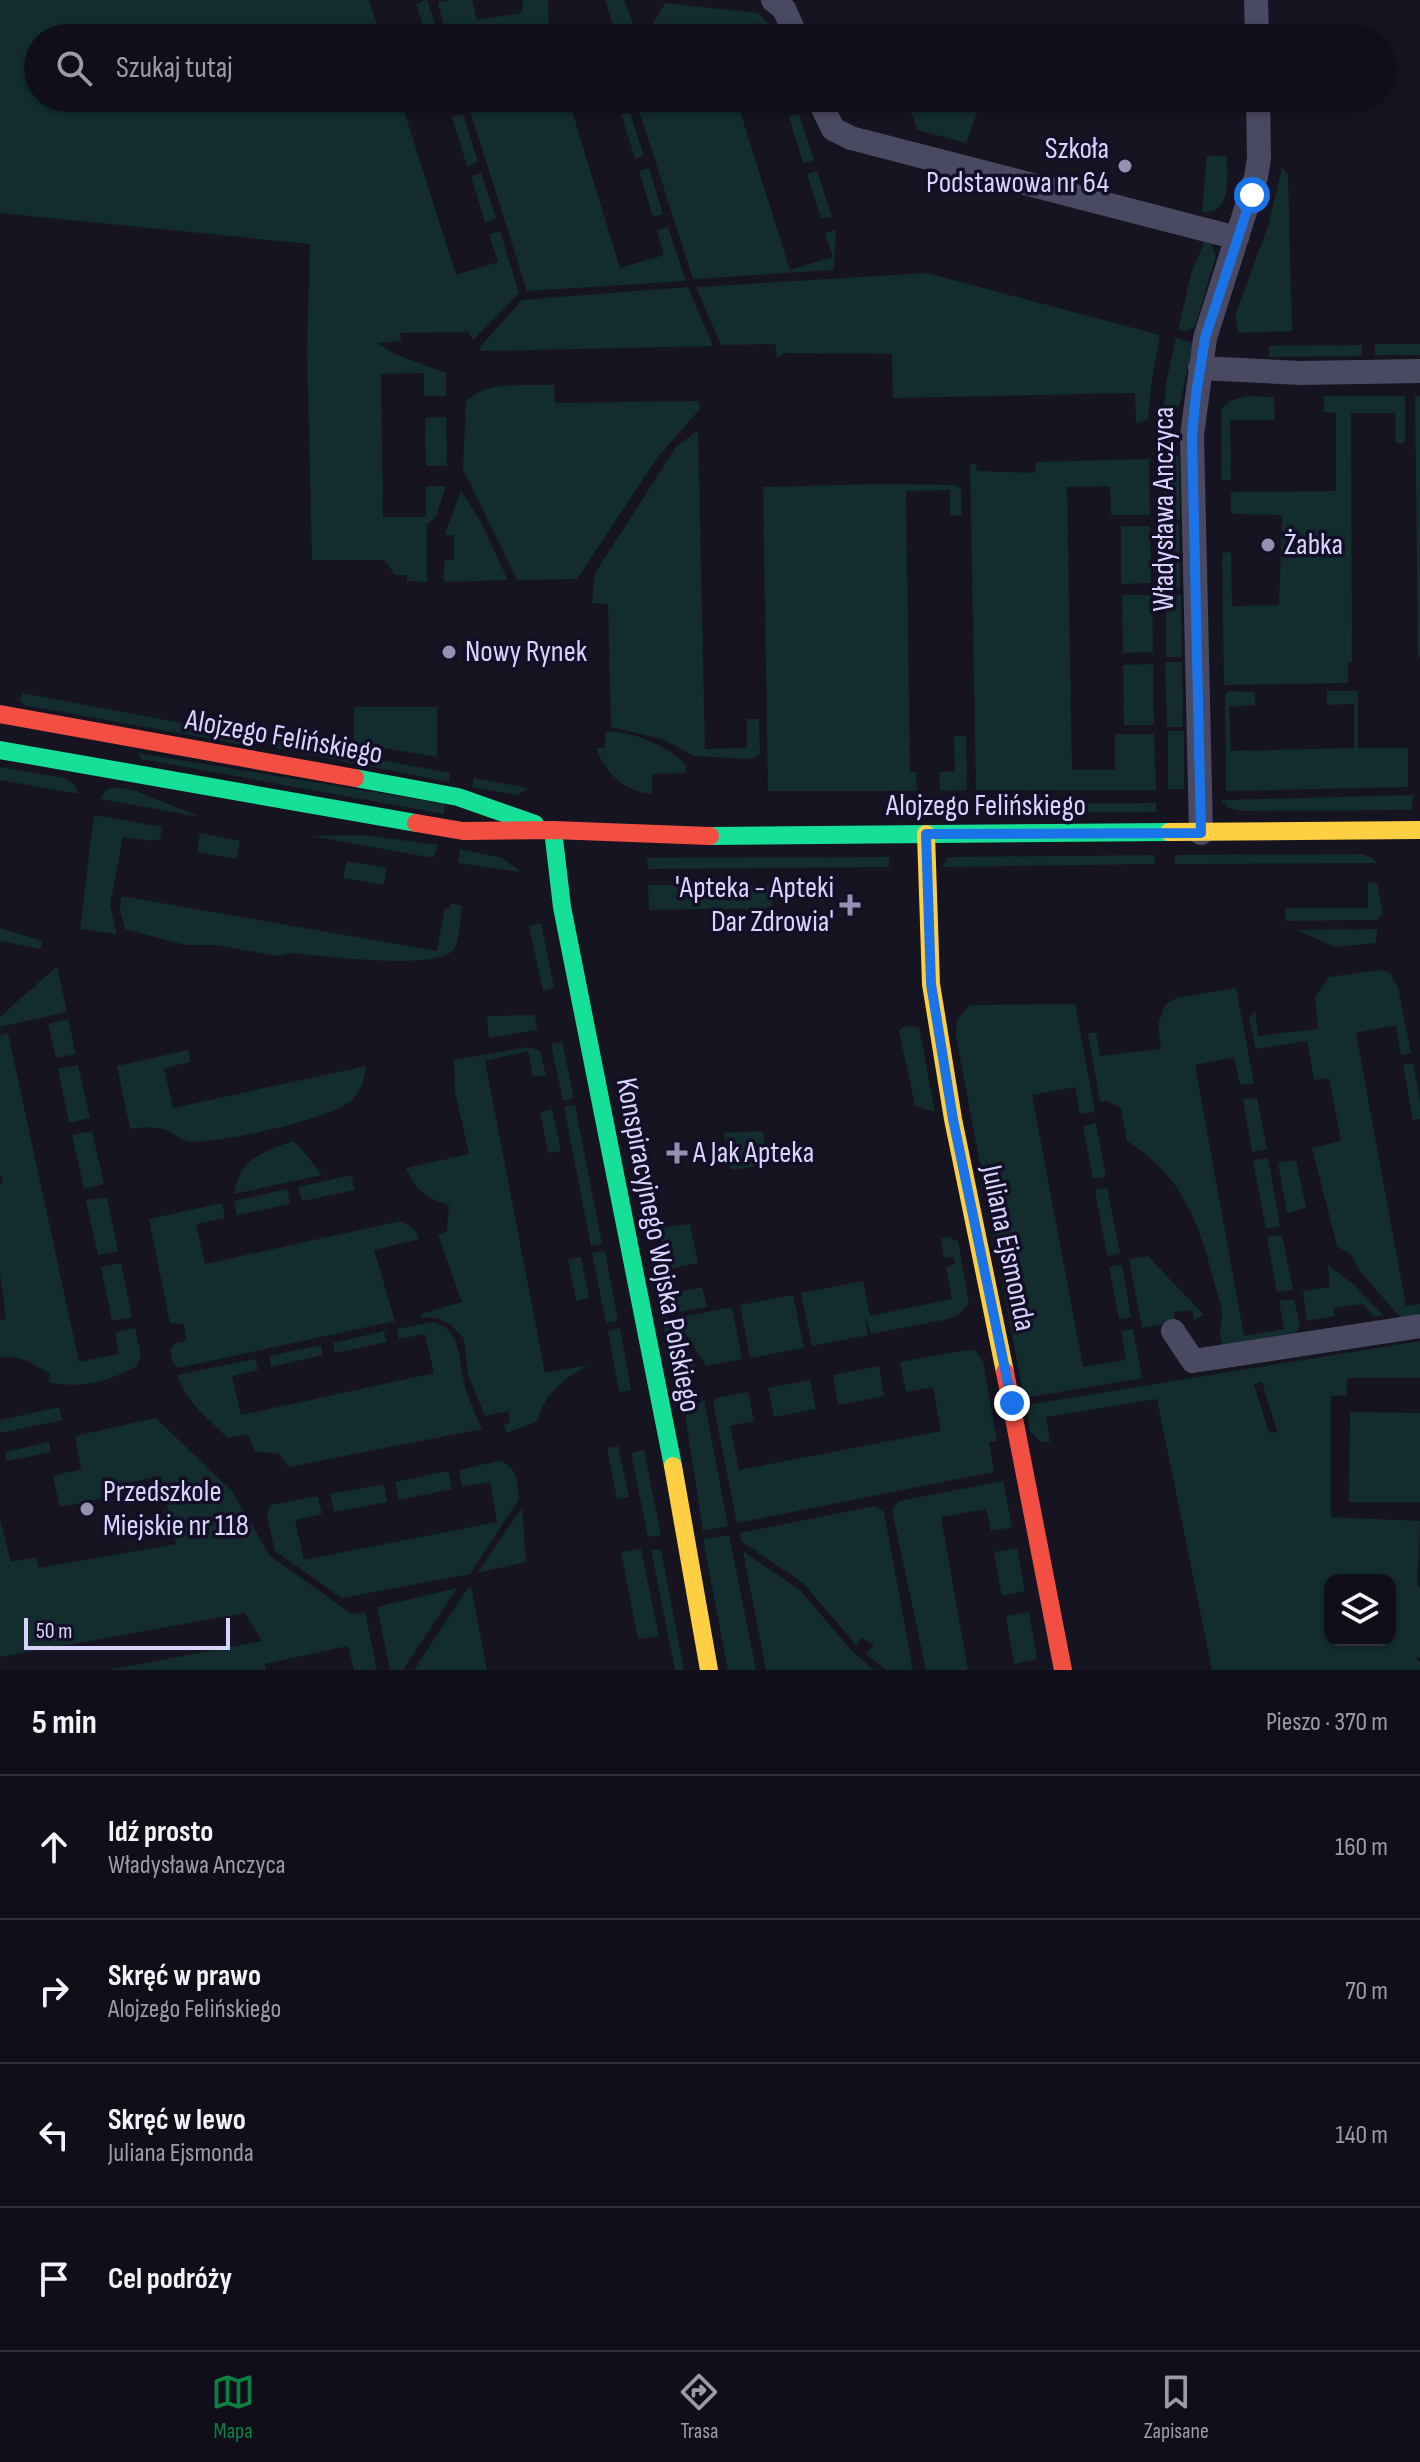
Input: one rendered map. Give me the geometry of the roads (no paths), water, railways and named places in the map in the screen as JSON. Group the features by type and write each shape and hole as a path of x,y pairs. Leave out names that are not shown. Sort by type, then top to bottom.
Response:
{"street":[{"path":"773,0 784,9 791,24"},
{"path":"1256,0 1257,24"},
{"path":"825,112 833,129 851,138 1237,238"},
{"name":"Władysława Anczyca","path":"1201,833 1192,435 1205,338 1256,177 1258,112"},
{"path":"1200,368 1300,373 1420,371"},
{"name":"Alojzego Felińskiego","path":"0,714 458,797 553,830"},
{"name":"Alojzego Felińskiego","path":"0,750 452,830 663,835 1420,830"},
{"name":"Konspiracyjnego Wojska Polskiego","path":"553,830 562,907 659,1391 709,1670"},
{"name":"Juliana Ejsmonda","path":"926,834 928,952 933,999 953,1119 1063,1670"},
{"path":"1173,1331 1193,1361 1420,1326"}],"place":[{"name":"Szkoła Podstawowa nr 64","path":"1125,166"},
{"name":"Żabka","path":"1268,545"},
{"name":"Nowy Rynek","path":"449,652"},
{"name":"'Apteka - Apteki Dar Zdrowia'","path":"850,905"},
{"name":"A Jak Apteka","path":"677,1153"},
{"name":"Przedszkole Miejskie nr 118","path":"87,1509"}]}
